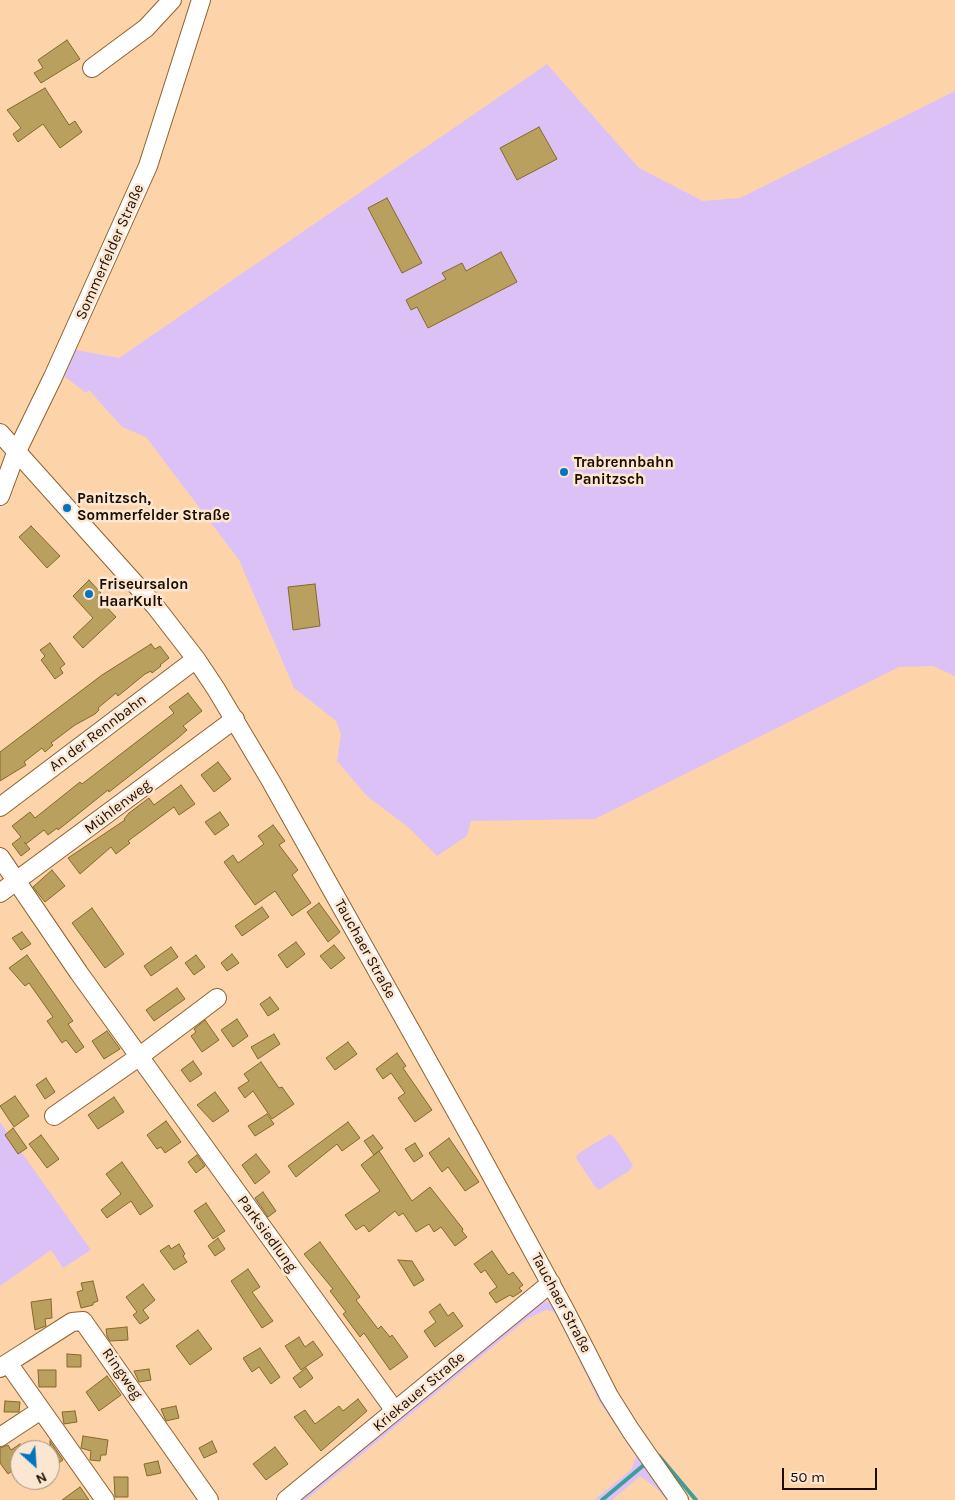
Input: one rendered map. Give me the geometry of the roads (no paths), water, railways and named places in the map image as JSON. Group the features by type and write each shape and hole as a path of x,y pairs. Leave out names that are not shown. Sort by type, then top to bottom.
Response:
{"street":[{"path":"92,68 146,28 172,0"},
{"name":"Sommerfelder Straße","path":"0,496 16,453 53,377 148,166 201,0"},
{"name":"Tauchaer Straße","path":"0,434 155,606 196,658 235,719 551,1283 609,1396 631,1432 679,1500"},
{"name":"An der Rennbahn","path":"0,807 196,658"},
{"name":"Mühlenweg","path":"0,893 235,719"},
{"name":"Parksiedlung","path":"0,857 140,1056 396,1411"},
{"path":"54,1116 140,1056 217,998"},
{"name":"Kriekauer Straße","path":"286,1500 551,1283"},
{"name":"Ringweg","path":"105,1500 41,1410 4,1365 72,1322 83,1321 87,1324 209,1500"},
{"path":"0,1437 41,1410"}],"waterway":[{"path":"656,1455 659,1456 696,1500"},
{"path":"602,1500 645,1464"}],"place":[{"name":"Trabrennbahn Panitzsch","path":"564,472"},
{"name":"Panitzsch, Sommerfelder Straße","path":"67,508"},
{"name":"Friseursalon HaarKult","path":"89,594"}]}
